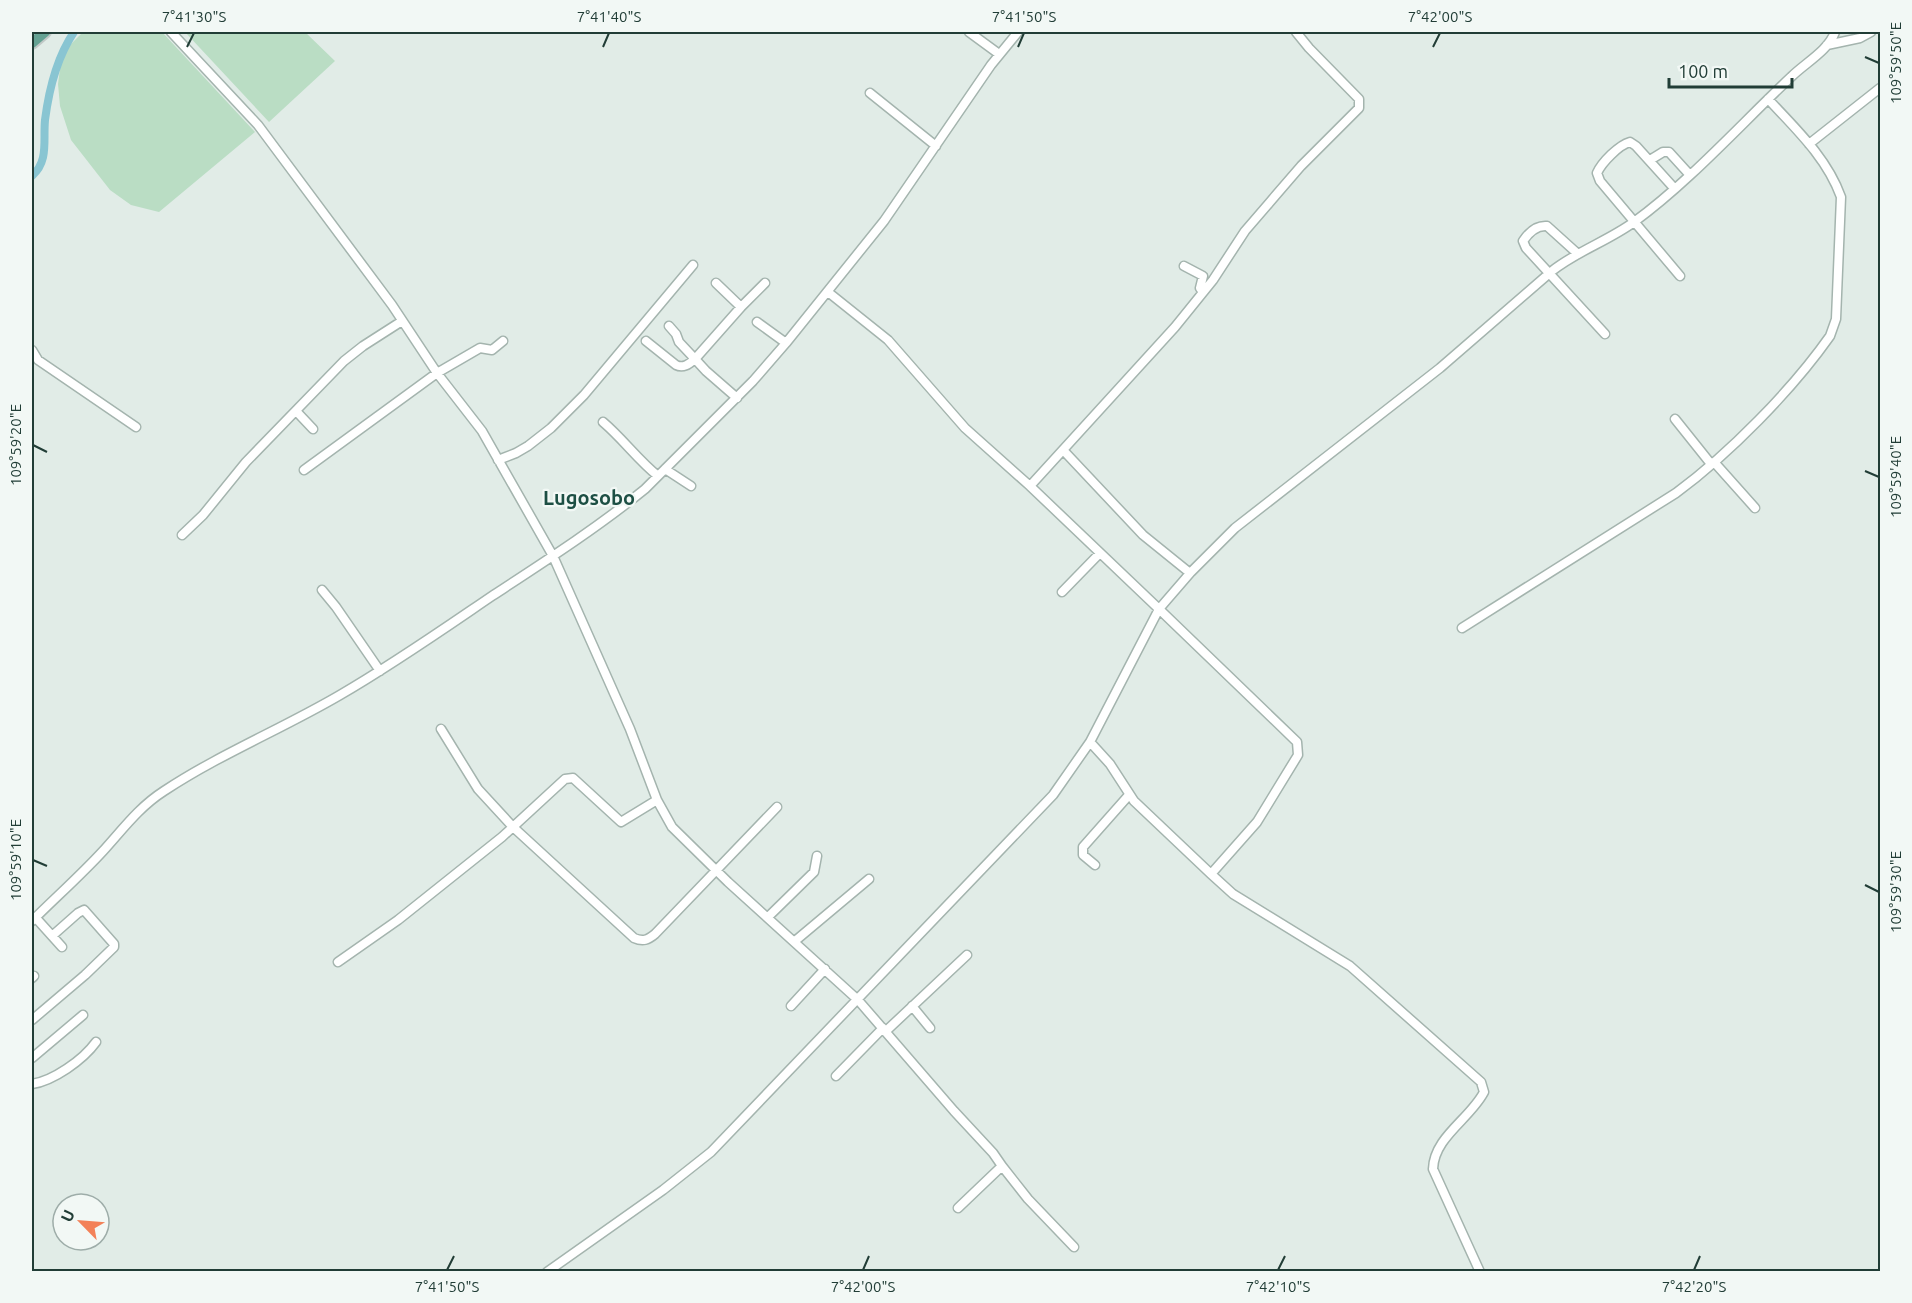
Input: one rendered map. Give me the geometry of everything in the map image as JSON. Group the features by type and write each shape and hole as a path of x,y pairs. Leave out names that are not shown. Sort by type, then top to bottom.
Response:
{"main road":[{"path":"32,43 45,32"}],"street":[{"path":"171,32 258,125 402,321 437,373 482,431 553,556 630,729 657,800 672,827 858,1000 993,1153 1028,1199 1074,1247"},
{"path":"969,32 999,54"},
{"path":"62,947 33,919 103,851 126,824 164,791 218,759 287,725 380,671 553,556 628,503 661,473 737,398 828,292 884,221 999,54 1018,32"},
{"path":"1030,486 1175,327 1203,292 1245,231 1270,202 1359,108 1359,99 1296,32"},
{"path":"547,1272 663,1190 711,1152 1053,795 1090,742 1159,609 1190,573 1235,528 1440,368 1549,273 1635,221 1674,188 1827,45 1834,32"},
{"path":"1827,45 1860,38 1871,32"},
{"path":"1809,144 1881,88"},
{"path":"870,93 936,146"},
{"path":"1462,627 1676,493 1765,414 1823,346 1834,328 1841,197 1835,181 1809,144 1768,99"},
{"path":"1674,188 1650,160 1633,144 1627,142 1602,165 1597,173 1600,181 1680,276"},
{"path":"1650,160 1663,152 1669,152 1689,174"},
{"path":"1578,254 1547,226 1533,229 1525,238 1524,245 1605,334"},
{"path":"498,460 528,446 551,429 584,396 693,265"},
{"path":"1184,266 1203,276 1200,288 1203,292"},
{"path":"716,283 741,307"},
{"path":"646,341 680,366 685,366 695,359 765,283"},
{"path":"828,292 888,340 964,428 1030,486 1298,741 1298,755 1257,822 1211,874"},
{"path":"182,535 203,515 246,462 344,361 402,321"},
{"path":"757,322 786,343"},
{"path":"669,326 679,342 695,359 737,398"},
{"path":"304,470 437,373 480,348 492,350 503,341"},
{"path":"32,350 38,360 136,427"},
{"path":"296,411 314,429"},
{"path":"1676,418 1712,463 1755,508"},
{"path":"603,422 622,439 641,462 692,486"},
{"path":"1063,450 1143,535 1190,573"},
{"path":"1062,592 1100,553"},
{"path":"322,590 380,671"},
{"path":"441,729 478,789 513,827 638,940 649,939 655,934 777,807"},
{"path":"1090,742 1110,764 1129,795 1233,894 1350,966 1480,1082 1484,1092 1477,1105 1436,1151 1433,1169 1480,1272"},
{"path":"338,962 398,920 513,827 565,779 573,778 621,822 657,800"},
{"path":"1095,865 1083,855 1083,847 1129,795"},
{"path":"768,917 814,872 817,856"},
{"path":"795,942 869,879"},
{"path":"32,1020 114,947 114,944 84,910 78,912 51,936"},
{"path":"836,1076 884,1029 967,955"},
{"path":"790,1006 825,969"},
{"path":"912,1006 930,1028"},
{"path":"32,1058 83,1015"},
{"path":"32,1084 55,1076 96,1042"},
{"path":"958,1208 1002,1166"}],"green space":[{"path":"83,32 162,32 255,132 159,212 131,205 110,190 71,140 60,106 58,84 62,53"},
{"path":"185,32 305,32 335,61 269,122"}],"waterway":[{"path":"32,176 43,157 45,120 55,74 74,32"}],"district":[{"name":"Lugosobo","path":"589,497"}]}
